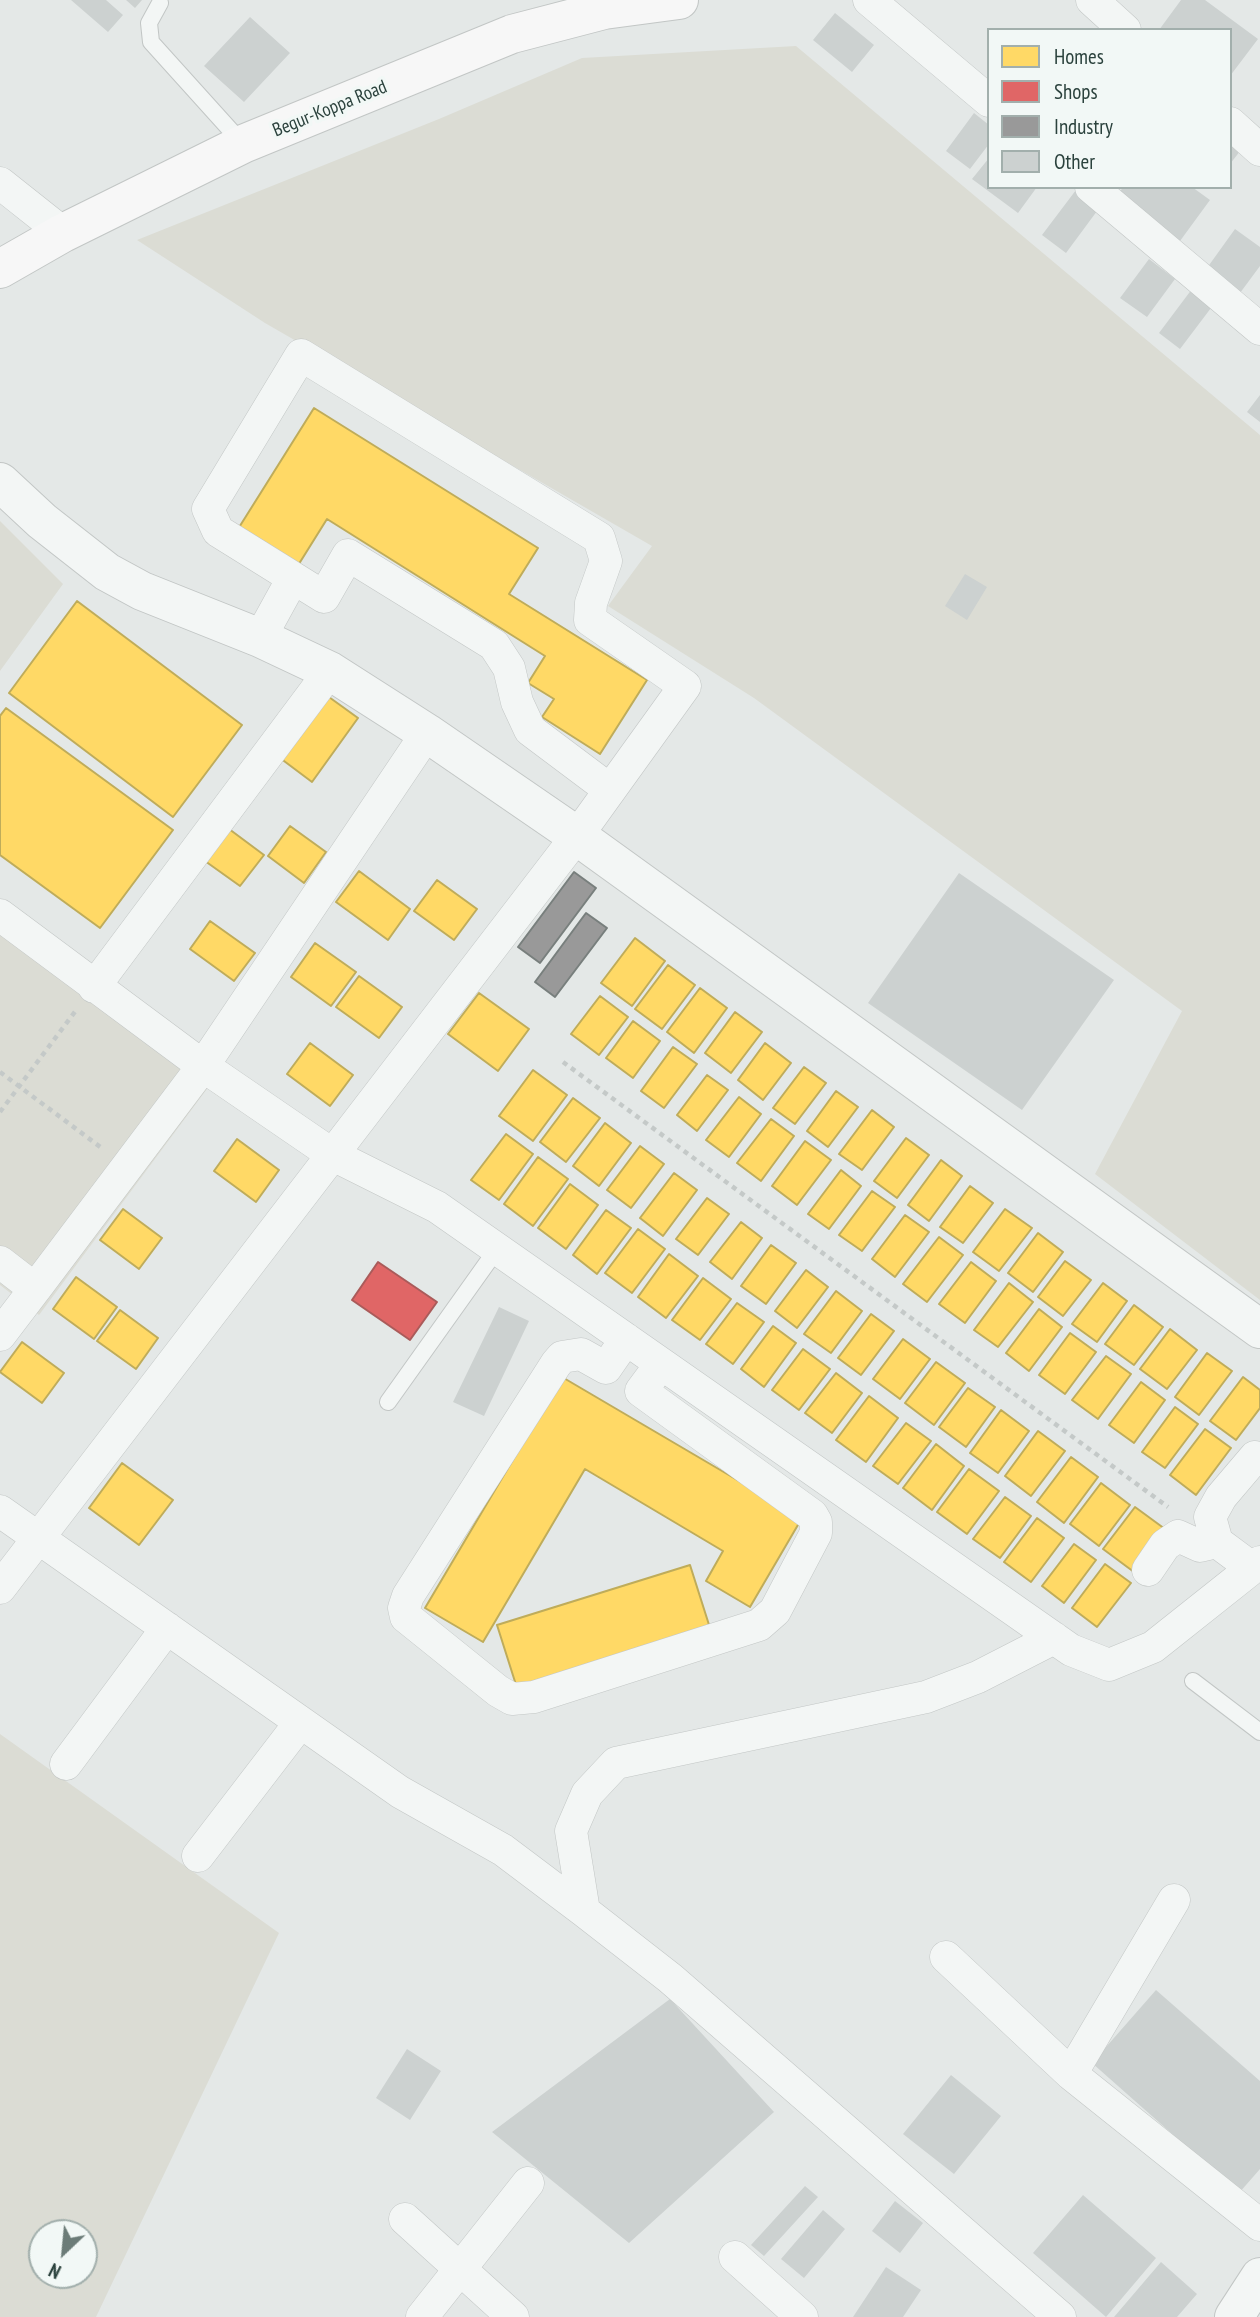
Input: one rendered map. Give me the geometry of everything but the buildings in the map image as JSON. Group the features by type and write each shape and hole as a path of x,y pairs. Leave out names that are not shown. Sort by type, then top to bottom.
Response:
{"main road":[{"name":"Begur-Koppa Road","path":"0,269 63,233 243,144 512,34 560,10 679,0"}],"street":[{"path":"869,0 987,99"},
{"path":"1092,0 1123,28"},
{"path":"1232,125 1260,150"},
{"path":"0,183 63,233"},
{"path":"1093,189 1260,330"},
{"path":"0,1588 577,836 685,686 590,620 591,603 606,561 599,538 301,355 208,509 218,531 324,597 348,555 494,645 509,668 517,702 530,730 610,790"},
{"path":"0,482 42,521 107,572 200,617 260,638 330,671 427,733 577,836 1260,1329"},
{"path":"260,638 293,578"},
{"path":"94,987 330,671"},
{"path":"0,1335 203,1066 427,733"},
{"path":"0,915 203,1066 333,1155 437,1207 1071,1650 1109,1665 1153,1647 1256,1565 1217,1542 1200,1546 1178,1536 1166,1545 1148,1570"},
{"path":"0,1262 35,1289"},
{"path":"606,1368 626,1339"},
{"path":"581,1354 641,1391 812,1515 816,1522 816,1533 775,1611 759,1625 534,1698 512,1699 498,1691 406,1616 404,1608 408,1596 562,1357 581,1354"},
{"path":"641,1391 661,1364"},
{"path":"1217,1542 1210,1517 1221,1497 1255,1457"},
{"path":"0,1511 400,1792 503,1850 584,1911 670,1979 1060,2317"},
{"path":"66,1764 167,1628"},
{"path":"584,1911 571,1831 587,1794 616,1763 926,1696 978,1677 1054,1638"},
{"path":"198,1856 300,1723"},
{"path":"1071,2074 1174,1900"},
{"path":"946,1957 1071,2074 1260,2225"},
{"path":"422,2317 528,2183"},
{"path":"405,2219 513,2317"},
{"path":"736,2258 802,2317"},
{"path":"1234,2317 1260,2277"}],"lane":[{"path":"160,3 149,23 151,42 243,144"},
{"path":"388,1402 497,1249"},
{"path":"1193,1681 1260,1732"}],"path":[{"path":"0,1112 94,987"},
{"path":"562,1062 1175,1512"},
{"path":"0,1072 109,1153"}],"shaded area":[{"path":"796,46 1260,435 1260,1300 1095,1174 1182,1011 754,698 608,606 652,546 265,323 137,240 439,119 582,58"},
{"path":"0,521 63,584 0,671"},
{"path":"0,900 224,1066 39,1315 0,1285"},
{"path":"0,1734 279,1933 96,2317 0,2317"}]}
